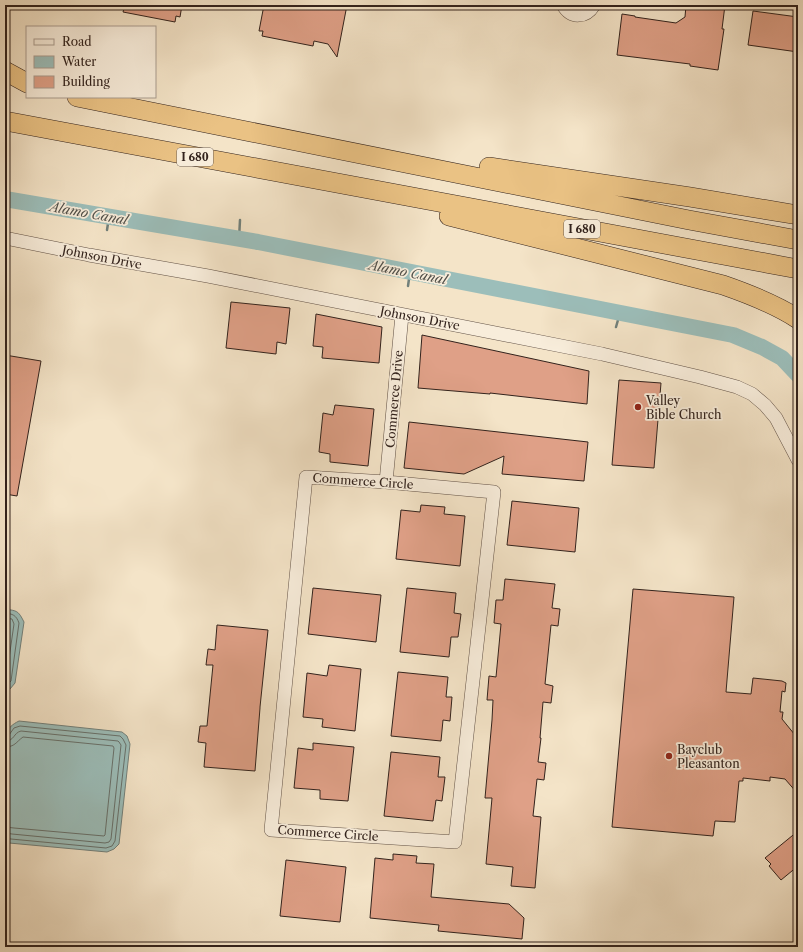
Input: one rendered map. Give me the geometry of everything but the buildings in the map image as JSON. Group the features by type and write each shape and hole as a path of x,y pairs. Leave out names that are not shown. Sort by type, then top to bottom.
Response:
{"highway":[{"path":"5,71 26,82"},
{"path":"5,83 26,87"},
{"name":"I 680","path":"82,98 689,220 798,240"},
{"name":"I 680","path":"5,121 798,269"},
{"path":"452,172 467,164 690,197 798,215"},
{"path":"386,192 393,202 723,285 748,293 771,303 798,319"},
{"path":"690,197 778,205 798,205"},
{"path":"778,265 786,274 798,278"}],"street":[{"path":"563,5 567,11 579,15 586,14 594,5"},
{"name":"Johnson Drive","path":"5,238 89,255 208,276 614,357 738,387 752,394 765,405 776,418 798,460"},
{"name":"Commerce Drive","path":"386,482 402,315"},
{"name":"Commerce Circle","path":"306,477 386,482 494,492 455,842 271,830 306,477"}],"water":[{"path":"5,609 17,612 24,622 15,683 10,689 5,691"},
{"path":"19,721 122,732 127,736 130,744 119,844 114,849 107,852 9,843 5,841 6,739 7,732 11,726"}],"waterway":[{"name":"Alamo Canal","path":"5,199 258,242 733,335 762,347 782,358 798,375"},
{"path":"107,230 109,217"},
{"path":"239,239 240,220"},
{"path":"408,286 410,272"},
{"path":"616,327 620,313"}],"place":[{"name":"Valley Bible Church","path":"638,407"},
{"name":"Bayclub Pleasanton","path":"669,756"}]}
